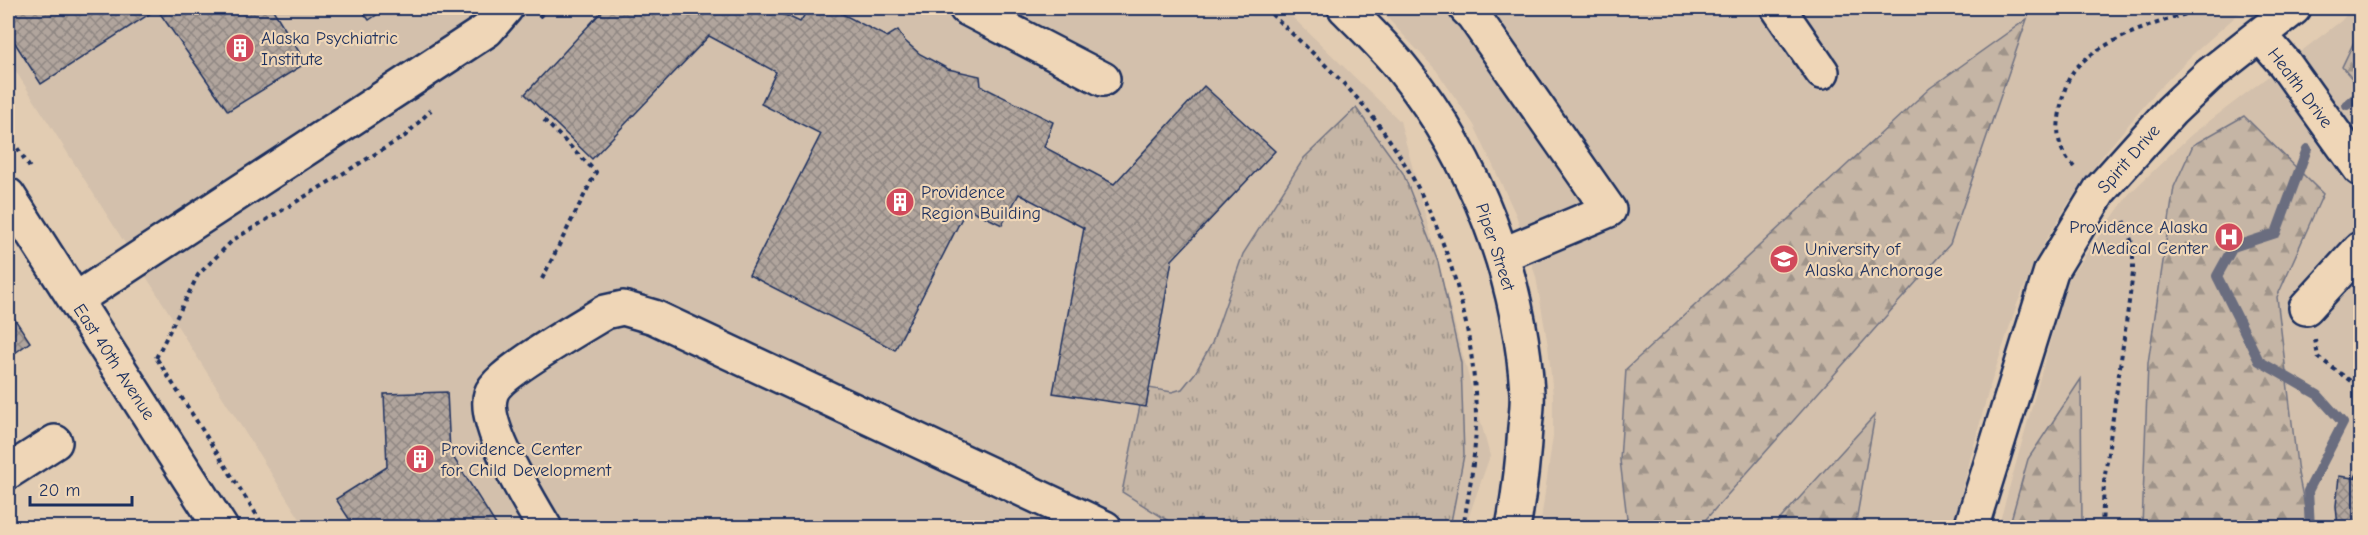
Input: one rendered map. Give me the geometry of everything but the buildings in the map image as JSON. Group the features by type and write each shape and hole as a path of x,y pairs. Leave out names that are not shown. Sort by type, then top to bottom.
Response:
{"street":[{"path":"966,8 1103,79"},
{"name":"Piper Street","path":"1345,8 1404,71 1440,124 1475,186 1502,255 1519,323 1527,394 1523,455 1513,528"},
{"path":"1466,8 1609,210 1502,255"},
{"path":"1778,8 1822,72"},
{"name":"Spirit Drive","path":"1971,528 2051,271 2100,190 2171,111 2210,75 2294,8"},
{"path":"75,300 487,30 521,14"},
{"name":"Health Drive","path":"2260,35 2285,64 2361,169"},
{"name":"East 40th Avenue","path":"8,195 221,528"},
{"path":"2313,320 2361,249"},
{"path":"545,528 528,499 496,433 489,409 491,393 508,374 605,312 623,308 654,317 1105,528"},
{"path":"8,472 55,442"}],"path":[{"path":"521,14 548,8"},
{"path":"1265,8 1367,110 1402,159 1430,211 1464,312 1472,370 1476,420 1472,478 1463,528"},
{"path":"2102,528 2104,482 2133,273 2133,246 2128,225 2118,207 2064,157 2059,144 2058,126 2062,96 2074,70 2090,56 2121,37 2179,15 2208,8"},
{"path":"156,358 198,275 233,240 405,136 437,104"},
{"path":"542,279 596,172 544,120"},
{"path":"2313,320 2318,357 2361,388"},
{"path":"2356,338 2361,371"},
{"path":"2356,478 2361,471"}],"shaded area":[{"path":"8,8 1283,8 1400,121 1490,456 1465,527 305,527 8,59"},
{"name":"University of Alaska Anchorage","path":"1378,8 2245,8 2191,56 2155,93 2103,155 2069,202 2045,241 2017,304 1989,389 1952,528 1540,527 1553,436 1553,396 1548,346 1536,277 1516,215 1474,125 1436,70"},
{"name":"Providence Alaska Medical Center","path":"2352,8 2360,8 2360,527 1998,528 2067,281 2129,194 2191,135 2341,21"}],"green space":[{"path":"2027,19 1950,244 1699,527 1628,527 1620,460 1626,369 1930,88"},
{"path":"2360,29 2360,88 2342,67"},
{"path":"1356,108 1403,173 1438,262 1461,363 1464,455 1450,527 1178,527 1122,492 1140,406 1146,406 1149,388 1172,392 1182,389 1195,373 1212,343 1243,254 1304,158"},
{"path":"2244,116 2323,194 2277,297 2298,473 2309,527 2142,527 2148,363 2174,187 2193,145"},
{"path":"2081,379 2082,527 2009,527 2028,459"},
{"path":"1875,415 1855,527 1773,527"}],"waterway":[{"path":"2347,105 2360,94"},
{"path":"2307,149 2276,233 2233,247 2217,276 2259,361 2318,395 2343,423 2308,491 2310,528"}],"place":[{"name":"Alaska Psychiatric Institute","path":"240,48"},
{"name":"Providence Region Building","path":"900,202"},
{"name":"Providence Alaska Medical Center","path":"2229,237"},
{"name":"University of Alaska Anchorage","path":"1784,259"},
{"name":"Providence Center for Child Development","path":"420,459"}]}
